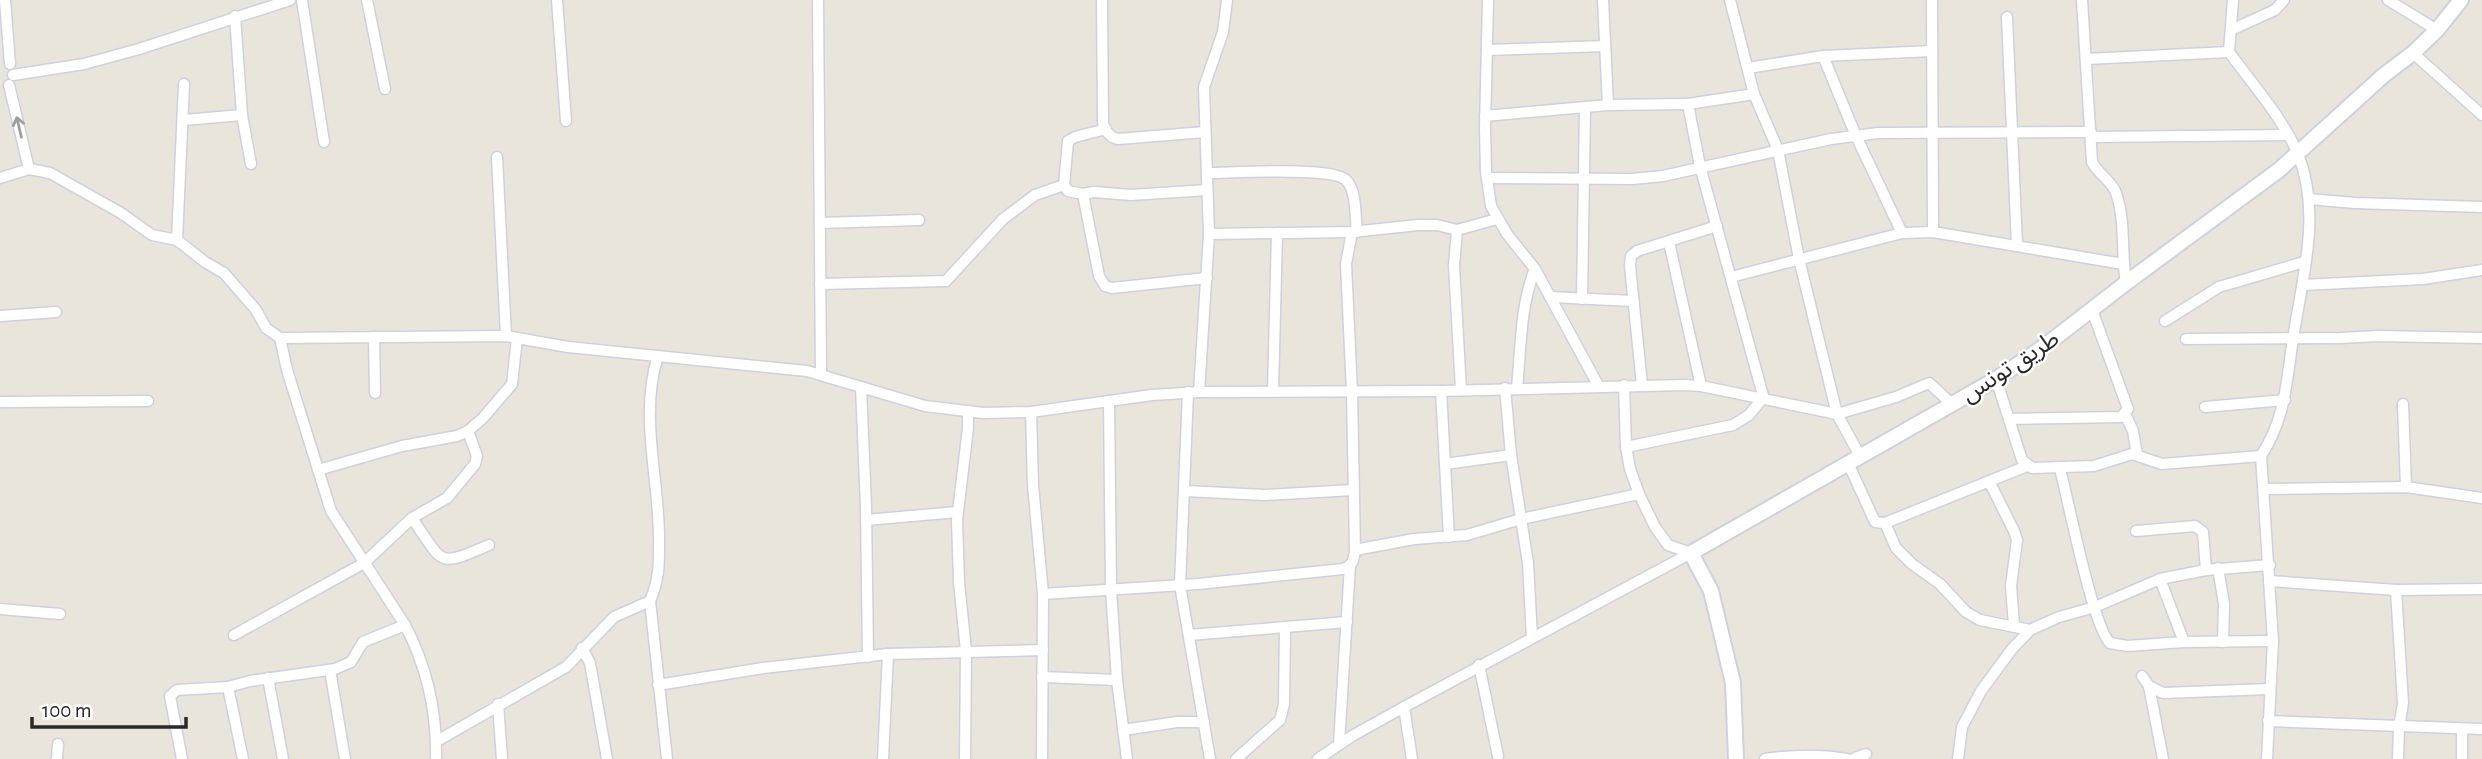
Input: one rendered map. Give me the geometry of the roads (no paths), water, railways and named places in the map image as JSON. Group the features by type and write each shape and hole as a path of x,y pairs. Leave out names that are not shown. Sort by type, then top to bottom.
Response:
{"main road":[{"name":"طريق تونس","path":"1691,553 1996,379 2042,348 2298,155 2384,75 2413,53 2437,30 2461,0"},
{"path":"1691,553 1711,591 1733,683 1736,759"}],"street":[{"path":"5,0 8,79"},
{"path":"8,79 84,64 139,49 290,0"},
{"path":"302,0 324,142"},
{"path":"367,0 385,89"},
{"path":"557,0 566,121"},
{"path":"818,0 821,373"},
{"path":"1102,0 1103,121 1112,138 1205,132"},
{"path":"1210,759 1180,585 1185,491 1207,278 1209,234 1204,87 1223,32 1227,0"},
{"path":"1488,0 1485,116 1487,178 1491,206 1497,219 1535,269 1598,385"},
{"path":"1603,0 1608,105"},
{"path":"1730,0 1754,94 1778,150 1798,259 1837,414 1875,522 1885,523 2028,466"},
{"path":"1932,0 1933,232"},
{"path":"2082,0 2092,162 2095,169 2116,191 2126,283"},
{"path":"2233,0 2229,52 2275,113 2288,135 2298,155 2309,199 2310,225 2303,285 2292,339 2285,400 2274,434 2261,456 2273,641 2267,759"},
{"path":"2231,30 2275,10 2284,0"},
{"path":"2388,0 2437,30"},
{"path":"234,16 242,115 251,164"},
{"path":"2007,17 2017,245"},
{"path":"1487,50 1605,46"},
{"path":"1748,68 1823,56 1932,51"},
{"path":"2086,59 2229,52"},
{"path":"2413,53 2482,115"},
{"path":"1823,56 1856,136 1902,233"},
{"path":"0,58 8,79 29,169"},
{"path":"177,240 184,84"},
{"path":"1485,116 1608,105 1688,104 1754,94"},
{"path":"1688,104 1700,166 1763,399"},
{"path":"1581,299 1586,108"},
{"path":"184,120 242,115"},
{"path":"1106,130 1068,141 1064,185 1070,192 1130,195 1208,190"},
{"path":"1487,178 1663,176 1778,150 1878,133 2288,135"},
{"path":"318,470 402,446 457,436 468,431 483,418 512,384 512,337 497,157"},
{"path":"0,178 29,169 50,173 152,235 177,240 224,273 256,310 266,328 280,338 512,337 568,347 821,373 925,406 968,411 1031,412 1194,392 1441,391 1598,385 1701,386 1837,414 1896,397 1929,383 1952,404"},
{"path":"1207,173 1322,172 1343,177 1349,182 1352,191 1354,232 1346,264 1355,550 1350,565 1339,744"},
{"path":"820,284 946,281 1003,219 1035,195 1064,185"},
{"path":"1083,194 1099,276 1105,286 1112,288 1207,278"},
{"path":"2309,199 2482,207"},
{"path":"1209,234 1354,232 1418,225 1437,225 1457,230 1497,219"},
{"path":"820,223 919,220"},
{"path":"1642,385 1631,256 1637,251 1717,226"},
{"path":"1457,230 1454,266 1461,390"},
{"path":"1731,277 1902,233 1933,232 2123,264"},
{"path":"1273,391 1277,233"},
{"path":"1669,242 1701,386"},
{"path":"2165,321 2219,287 2304,262"},
{"path":"1517,388 1525,307 1535,269"},
{"path":"2303,285 2423,279 2482,270"},
{"path":"1550,298 1633,301"},
{"path":"2009,419 2120,417 2125,414 2128,409 2092,310"},
{"path":"0,316 56,312"},
{"path":"2186,339 2195,341 2378,336 2482,338"},
{"path":"374,337 375,393"},
{"path":"280,338 287,370 331,511 405,625 415,645 433,704 436,759"},
{"path":"658,356 650,397 659,515 659,578 650,601 667,759"},
{"path":"1996,379 2022,460 2028,466 2040,469 2094,466 2122,456 2137,455 2162,464 2261,456"},
{"path":"1624,386 1626,447 1639,494 1655,527 1668,545 1691,553"},
{"path":"861,387 868,657"},
{"path":"1505,388 1511,455 1528,563 1532,638"},
{"path":"1441,391 1450,537"},
{"path":"1626,447 1733,425 1749,415 1763,399"},
{"path":"2205,407 2285,400"},
{"path":"0,402 148,401"},
{"path":"1109,401 1111,590 1117,680 1127,759"},
{"path":"2403,404 2406,487"},
{"path":"965,759 966,651 959,582 957,512 967,440 968,411"},
{"path":"1031,412 1032,485 1043,594 1042,759"},
{"path":"2125,414 2133,431 2137,455"},
{"path":"234,635 363,563 412,518 447,498 475,464 477,456 468,431"},
{"path":"1445,464 1511,455"},
{"path":"2060,469 2102,632 2110,643 2127,646 2273,641"},
{"path":"1989,481 2017,540 2011,586 2014,625"},
{"path":"2264,489 2406,487 2482,498"},
{"path":"1185,491 1276,495 1353,490"},
{"path":"1355,550 1414,539 1467,535 1521,519 1639,494"},
{"path":"866,520 957,512"},
{"path":"412,518 436,554 445,560 454,560 489,545"},
{"path":"1885,523 1896,548 1912,564 1940,584 1966,612 1980,620 2014,625 2030,631"},
{"path":"2136,531 2195,526 2200,528 2203,532 2206,570"},
{"path":"1318,759 1339,744 1479,665 1691,553"},
{"path":"1043,594 1180,585 1343,569 1350,565"},
{"path":"1958,759 1962,727 1981,691 2012,649 2030,631 2059,617 2095,607 2160,579 2218,568 2270,565"},
{"path":"2218,568 2224,604 2223,642"},
{"path":"2160,579 2184,642"},
{"path":"2270,581 2396,590 2482,589"},
{"path":"2396,590 2403,671 2398,759"},
{"path":"437,741 566,667 614,617 650,601"},
{"path":"0,609 60,614"},
{"path":"1189,635 1347,622"},
{"path":"182,759 170,696 177,690 228,687 268,678 330,670 351,662 363,642 405,625"},
{"path":"1236,759 1280,720 1284,704 1285,627"},
{"path":"582,648 590,663 607,759"},
{"path":"658,685 763,668 888,654 1043,650"},
{"path":"883,759 888,654"},
{"path":"1479,665 1495,758"},
{"path":"330,670 345,759"},
{"path":"2142,676 2149,686 2163,759"},
{"path":"1042,677 1117,680"},
{"path":"268,678 283,759"},
{"path":"2149,686 2163,693 2270,688"},
{"path":"228,687 243,759"},
{"path":"498,704 502,759"},
{"path":"1404,707 1412,759"},
{"path":"2269,721 2482,729"},
{"path":"1123,730 1177,722 1204,722"},
{"path":"2462,729 2462,759"},
{"path":"57,759 58,744"},
{"path":"1853,759 1866,754"},
{"path":"1765,759 1783,756 1830,756 1847,759"}]}
